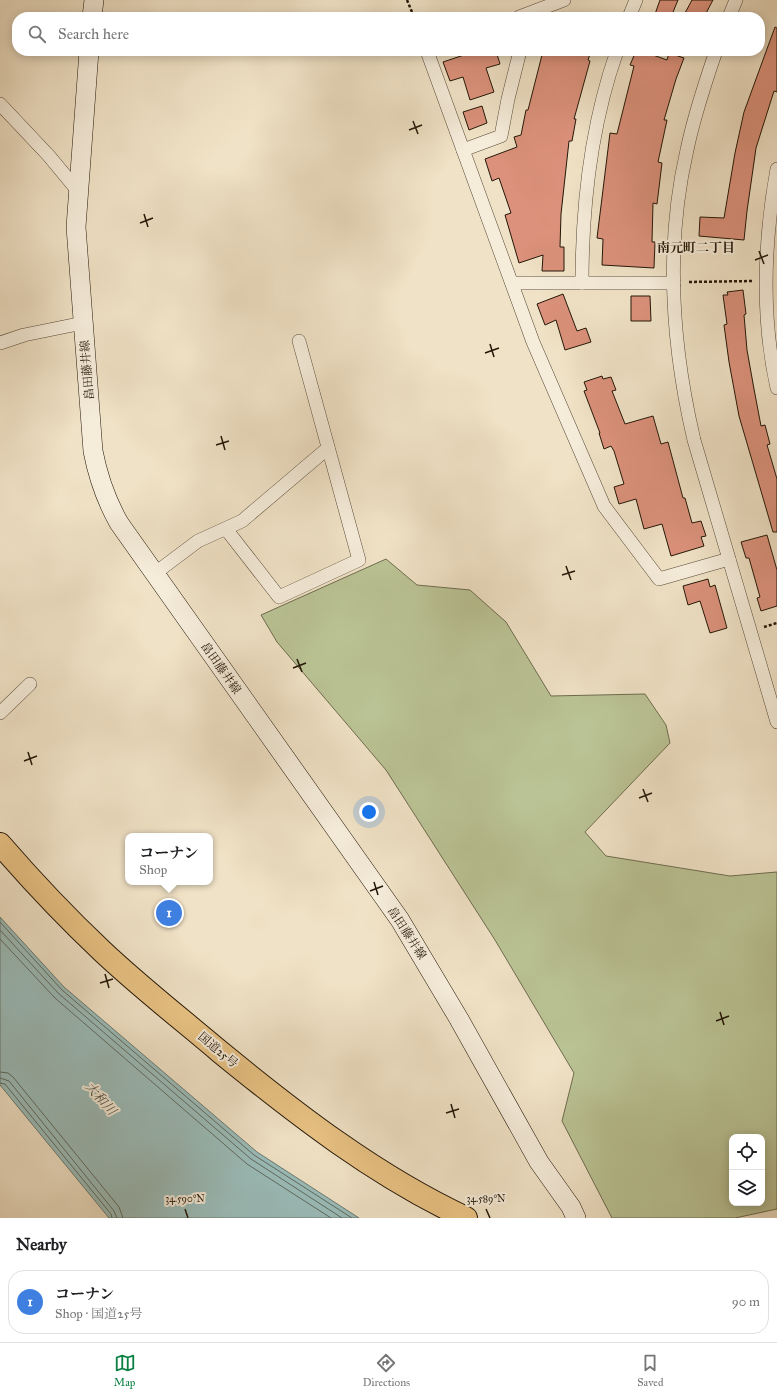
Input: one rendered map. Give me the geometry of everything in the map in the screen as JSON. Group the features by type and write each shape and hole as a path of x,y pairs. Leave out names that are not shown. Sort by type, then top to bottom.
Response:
{"highway":[{"name":"国道25号","path":"0,844 38,888 102,951 245,1072 296,1111 377,1169 420,1196 466,1218"}],"main road":[{"path":"93,12 94,0"},
{"name":"畠田藤井線","path":"89,56 78,191 77,252 93,451 96,468 106,497 119,523 154,574 400,920 459,1019 539,1162 571,1207 576,1218"}],"street":[{"path":"536,12 564,0"},
{"path":"632,12 636,0"},
{"path":"731,12 736,0"},
{"path":"429,56 513,283 533,342 604,506 659,579 729,559"},
{"path":"463,150 501,136 519,56"},
{"path":"582,283 582,238 588,180 601,111 616,56"},
{"path":"714,56 698,106 687,150 676,228 674,283 676,331 686,405 694,440 777,722"},
{"path":"0,104 49,156 78,191"},
{"path":"777,169 768,236 772,281 769,338 777,388"},
{"path":"513,283 674,283"},
{"path":"0,343 24,335 83,323"},
{"path":"226,529 279,597 359,560 299,341"},
{"path":"154,574 198,541 242,521 328,448"},
{"path":"0,713 30,684"}],"path":[{"path":"407,0 412,12"},
{"path":"674,283 772,281"}],"green space":[{"path":"386,559 417,585 470,590 506,622 551,696 645,694 666,725 670,743 585,832 606,856 730,876 777,872 777,1209 735,1218 612,1218 562,1121 574,1073 495,940 386,770 277,642 261,615"}],"water":[{"name":"大和川","path":"0,917 64,987 257,1152 359,1218 109,1218 0,1085"}],"building":[{"path":"660,0 678,0 673,12 656,12"},
{"path":"692,0 713,0 707,12 686,12"},
{"path":"775,27 777,28 777,92 774,91 756,148 744,240 699,236 700,217 724,218 735,153 744,112"},
{"path":"461,56 498,56 500,64 486,68 494,92 470,100 463,77 450,81 443,62"},
{"path":"542,56 589,56 588,60 590,61 574,119 576,119 572,141 569,141 561,214 560,247 564,247 564,271 542,271 543,255 519,263 505,215 511,213 499,178 492,181 485,159 517,147 514,137 521,135 526,110 528,110"},
{"path":"634,56 656,56 667,60 668,56 678,56 684,58 664,120 667,120 658,162 662,163 657,204 653,203 652,242 655,242 654,268 602,265 603,239 597,238 610,133 617,134 634,66 630,65"},
{"path":"482,106 487,123 469,130 463,112"},
{"path":"743,290 746,314 744,315 747,350 754,389 761,426 765,425 770,444 767,445 777,479 777,532 773,532 739,416 729,362 724,325 727,324 723,295 728,295 727,292"},
{"path":"563,294 577,331 586,328 591,342 565,350 556,320 545,325 537,304"},
{"path":"631,296 650,296 651,321 631,321"},
{"path":"602,376 603,379 611,377 616,390 612,391 625,424 653,416 661,444 668,442 683,498 685,498 692,523 701,521 706,536 701,537 704,546 671,556 662,524 644,529 636,499 619,504 614,487 624,484 614,451 611,446 604,449 600,433 584,391 587,390 584,382"},
{"path":"767,535 777,570 777,606 761,611 757,598 760,597 749,558 746,558 741,542"},
{"path":"708,579 710,587 715,585 727,628 710,633 700,601 688,605 683,586"}],"place":[{"name":"コーナン","path":"169,913"}],"district":[{"name":"南元町二丁目","path":"696,247"}]}
